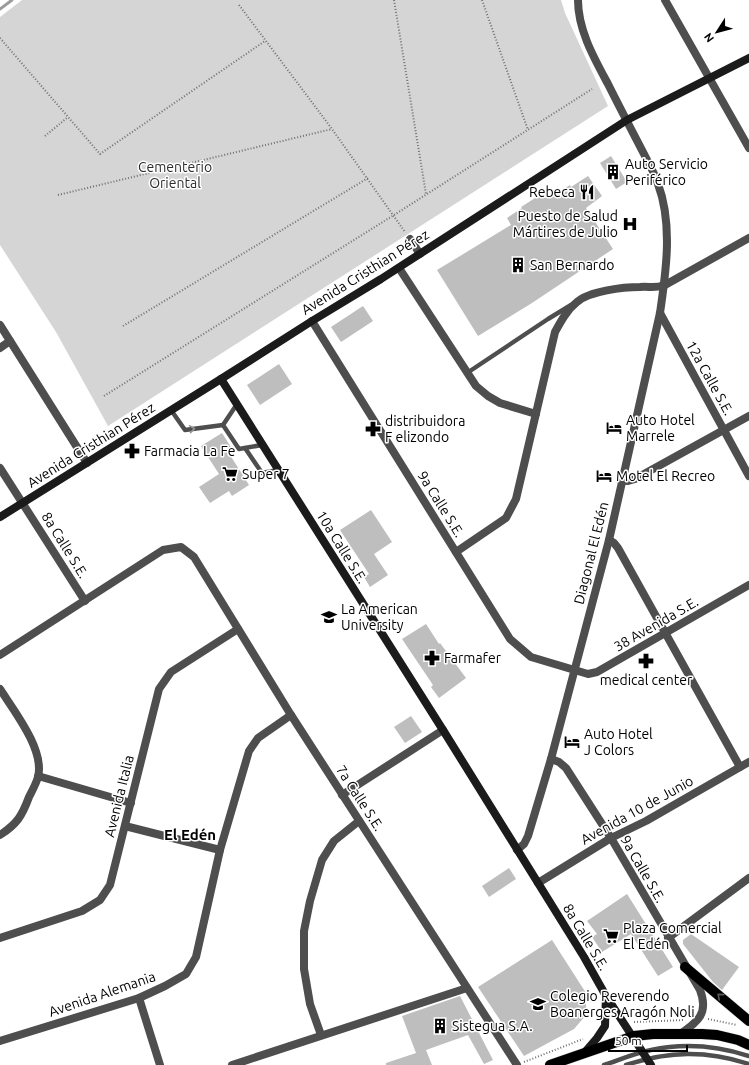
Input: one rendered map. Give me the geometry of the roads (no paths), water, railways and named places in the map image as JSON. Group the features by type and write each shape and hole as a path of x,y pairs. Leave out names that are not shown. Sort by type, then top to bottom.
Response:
{"main road":[{"path":"686,967 749,1021"},
{"path":"550,1065 634,1036 653,1034 702,1034 738,1040 749,1045"}],"street":[{"name":"Diagonal El Edén","path":"517,850 524,844 528,836 551,759 609,540 660,313 664,285 667,236 666,210 658,184 627,120 592,54 578,14 578,0"},
{"path":"665,0 749,148"},
{"name":"Avenida Cristhian Pérez","path":"0,517 399,268 627,120 749,58"},
{"path":"456,552 506,518 516,499 555,332 564,316 578,301 597,293 642,287 654,288 664,285 749,238"},
{"path":"410,239 420,254"},
{"path":"399,268 476,386 488,396 500,403 536,414"},
{"name":"12a Calle S.E.","path":"660,313 749,476"},
{"name":"9a Calle S.E.","path":"312,321 510,639 531,657 574,670"},
{"path":"0,325 86,463"},
{"path":"0,348 10,341"},
{"name":"10a Calle S.E.","path":"221,379 517,850"},
{"path":"622,480 628,481 635,479 749,416"},
{"name":"8a Calle S.E.","path":"0,468 85,601"},
{"path":"609,540 618,548 740,767"},
{"name":"7a Calle S.E.","path":"85,601 163,550 181,547 194,557 291,715 517,1065"},
{"name":"38 Avenida S.E.","path":"574,670 588,674 597,672 666,634 749,585"},
{"path":"0,655 85,601"},
{"name":"Avenida Italia","path":"0,938 82,911 100,900 110,885 159,689 171,672 238,629"},
{"path":"0,689 29,733 39,761 38,776 24,811 12,827 0,835"},
{"name":"Avenida Alemania","path":"0,1041 139,998 186,974 196,957 220,850 249,752 258,738 291,715"},
{"path":"342,795 442,730"},
{"name":"9a Calle S.E.","path":"551,759 559,762 566,768 611,838 668,938 700,990 704,1007 695,1022 680,1034"},
{"name":"Avenida 10 de Junio","path":"538,883 611,838 646,821 749,762"},
{"path":"38,776 131,803"},
{"path":"321,1035 310,1004 304,970 304,931 310,901 322,860 334,841 359,821"},
{"path":"125,826 220,850"},
{"name":"8a Calle S.E.","path":"517,850 606,996 648,1058"},
{"path":"668,938 748,881"},
{"path":"232,1065 244,1063 321,1035 467,988"},
{"path":"585,1052 597,1038 604,1026 606,996"},
{"path":"139,998 160,1065"}],"lane":[{"path":"467,373 548,319 578,301"},
{"path":"171,410 185,430 222,425 236,404"},
{"path":"222,425 239,449 262,445"},
{"path":"245,448 262,473 278,470"},
{"path":"626,1065 648,1058 662,1048 696,1047 726,1050 749,1056"},
{"path":"604,1065 671,1054 703,1054 723,1057 749,1064"}],"waterway":[{"path":"0,9 12,0"}],"place":[{"name":"Auto Servicio Periférico","path":"613,172"},
{"name":"Rebeca","path":"587,192"},
{"name":"Puesto de Salud Mártires de Julio","path":"630,224"},
{"name":"San Bernardo","path":"518,265"},
{"name":"Auto Hotel Marrele","path":"614,428"},
{"name":"distribuidora F elizondo","path":"373,429"},
{"name":"Farmacia La Fe","path":"132,451"},
{"name":"Super 7","path":"230,474"},
{"name":"Motel El Recreo","path":"604,476"},
{"name":"La American University","path":"329,617"},
{"name":"Farmafer","path":"432,658"},
{"name":"medical center","path":"646,661"},
{"name":"Auto Hotel J Colors","path":"572,742"},
{"name":"Plaza Comercial El Edén","path":"611,936"},
{"name":"Colegio Reverendo Boanerges Aragón Noli","path":"538,1004"},
{"name":"Sistegua S.A.","path":"440,1026"}],"district":[{"name":"El Edén","path":"190,834"}],"park label":[{"name":"Cementerio Oriental","path":"175,176"}]}
